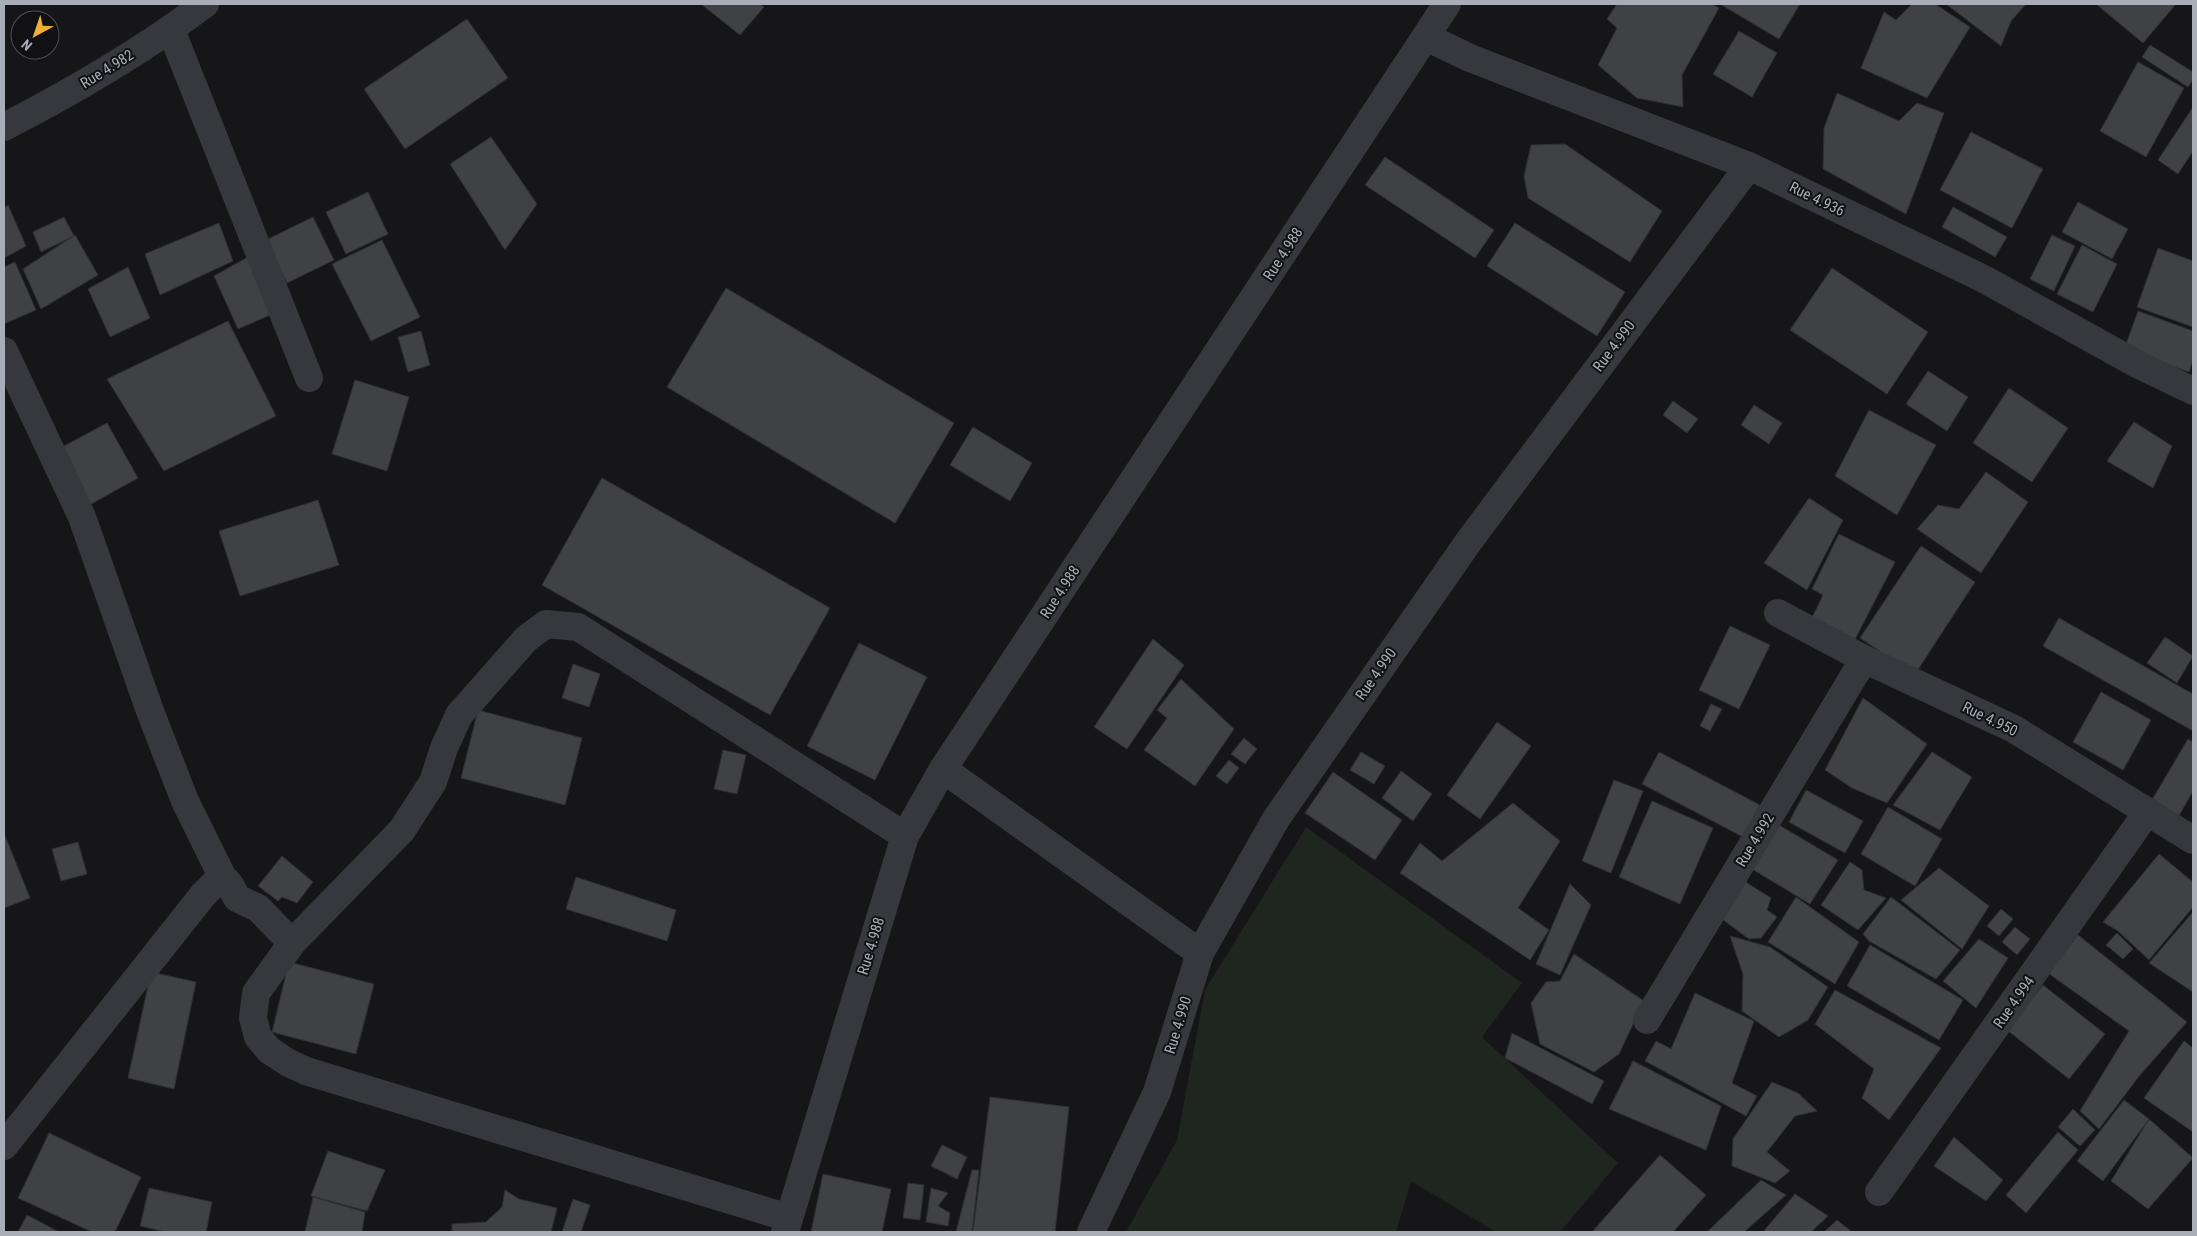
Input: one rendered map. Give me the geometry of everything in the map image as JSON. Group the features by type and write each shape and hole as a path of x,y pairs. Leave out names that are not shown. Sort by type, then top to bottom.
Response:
{"street":[{"name":"Rue 4.982","path":"4,127 68,94 171,30 205,4"},
{"name":"Rue 4.988","path":"787,1225 905,836 943,769 1447,4"},
{"path":"171,30 309,378"},
{"name":"Rue 4.936","path":"1426,37 1470,58 1748,166 1984,279 2137,364 2193,391"},
{"name":"Rue 4.990","path":"1091,1232 1156,1092 1200,953 1276,819 1469,541 1748,166"},
{"path":"4,351 82,517 147,702 185,801 222,876 230,885 237,898 264,913 292,942"},
{"name":"Rue 4.950","path":"1778,613 1864,660 2014,729 2193,840"},
{"path":"787,1225 306,1071 287,1062 269,1050 258,1037 253,1018 256,993 292,942 402,830 433,782 444,748 459,715 526,639 546,624 578,627 905,836"},
{"name":"Rue 4.992","path":"1647,1020 1864,660"},
{"path":"943,769 1200,953"},
{"name":"Rue 4.994","path":"1879,1192 2148,811"},
{"path":"4,1146 203,895 222,876"}],"shaded area":[{"path":"1306,827 1522,983 1482,1037 1618,1163 1560,1232 1496,1232 1411,1181 1396,1232 1126,1232 1177,1140 1205,990"}],"building":[{"path":"701,4 760,4 764,7 740,35"},
{"path":"1617,4 1712,4 1719,8 1682,75 1683,107 1637,98 1598,65 1617,28 1607,19"},
{"path":"1720,4 1800,4 1779,39"},
{"path":"1912,4 1935,4 1970,27 1927,98 1861,68 1884,12 1896,20"},
{"path":"1946,4 2026,4 2011,21 2001,46"},
{"path":"2096,4 2176,4 2143,43"},
{"path":"467,19 508,78 405,149 364,89"},
{"path":"1739,31 1777,53 1752,97 1713,74"},
{"path":"2150,45 2193,72 2193,80 2188,87 2142,57"},
{"path":"2138,62 2184,88 2146,157 2100,131"},
{"path":"1837,93 1899,121 1917,103 1944,113 1906,214 1823,169 1824,128"},
{"path":"2193,107 2193,151 2178,174 2158,160"},
{"path":"1971,132 2043,169 2012,228 1940,190"},
{"path":"491,137 537,204 505,250 450,164"},
{"path":"1565,144 1662,211 1630,262 1528,198 1524,176 1531,145"},
{"path":"1385,157 1494,230 1475,258 1365,185"},
{"path":"368,192 388,234 346,254 326,212"},
{"path":"2078,202 2128,229 2112,259 2062,232"},
{"path":"8,205 26,246 4,258 4,208"},
{"path":"1953,207 2007,237 1995,257 1942,227"},
{"path":"64,217 74,236 41,252 33,232"},
{"path":"313,217 334,260 287,283 266,240"},
{"path":"219,223 233,261 160,295 145,254"},
{"path":"1515,223 1625,292 1597,336 1487,266"},
{"path":"75,235 98,275 41,309 23,269"},
{"path":"2052,235 2075,246 2054,291 2030,279"},
{"path":"382,240 420,317 371,341 332,264"},
{"path":"2082,245 2117,264 2093,312 2057,294"},
{"path":"2158,248 2193,261 2193,327 2137,307"},
{"path":"248,257 270,315 238,329 214,276"},
{"path":"15,262 36,310 4,324 4,267"},
{"path":"128,267 150,318 110,337 88,289"},
{"path":"1832,268 1928,332 1887,394 1790,330"},
{"path":"726,288 954,423 895,523 667,387"},
{"path":"2138,311 2193,331 2193,359 2189,372 2124,350"},
{"path":"228,321 276,416 164,471 107,379"},
{"path":"421,331 430,365 408,372 398,337"},
{"path":"1928,371 1968,397 1947,431 1906,404"},
{"path":"355,380 409,397 387,471 332,454"},
{"path":"2009,388 2068,428 2032,482 1973,443"},
{"path":"1673,401 1698,419 1687,433 1663,415"},
{"path":"1754,405 1782,423 1769,444 1741,425"},
{"path":"1869,410 1936,445 1897,515 1835,476"},
{"path":"2134,422 2172,446 2153,488 2107,461"},
{"path":"107,423 138,478 84,508 53,452"},
{"path":"973,427 1032,463 1010,501 950,465"},
{"path":"1986,472 2028,502 1981,573 1917,529 1938,505 1959,509"},
{"path":"602,478 830,608 770,715 542,585"},
{"path":"1809,498 1843,520 1807,590 1764,563"},
{"path":"318,500 339,565 240,596 219,531"},
{"path":"1839,534 1895,562 1851,647 1809,624 1823,595 1812,589"},
{"path":"1921,546 1975,582 1915,674 1860,638"},
{"path":"2059,618 2193,694 2193,731 2043,646"},
{"path":"1730,626 1770,645 1739,709 1699,690"},
{"path":"2165,637 2193,656 2177,683 2147,663"},
{"path":"1153,639 1184,665 1127,749 1094,727"},
{"path":"859,643 927,677 875,780 807,746"},
{"path":"573,664 600,674 589,707 562,698"},
{"path":"1181,679 1234,729 1195,786 1144,750 1167,718 1157,710"},
{"path":"2101,692 2151,720 2123,770 2073,742"},
{"path":"1863,698 1927,744 1887,803 1852,788 1825,770"},
{"path":"1711,704 1722,709 1710,731 1700,726"},
{"path":"478,710 582,738 565,805 461,778"},
{"path":"1497,722 1531,746 1480,819 1447,795"},
{"path":"1244,738 1257,749 1245,764 1231,754"},
{"path":"2188,739 2193,742 2193,791 2176,821 2149,805"},
{"path":"723,750 746,755 737,794 714,789"},
{"path":"1361,752 1385,766 1374,784 1350,770"},
{"path":"1659,752 1760,805 1743,837 1642,784"},
{"path":"1932,752 1972,777 1940,830 1893,805"},
{"path":"1229,760 1239,768 1227,784 1216,776"},
{"path":"1401,771 1432,794 1413,821 1382,798"},
{"path":"1333,772 1402,820 1375,860 1305,813"},
{"path":"1614,780 1643,791 1611,873 1582,861"},
{"path":"1806,790 1863,821 1845,853 1789,822"},
{"path":"1652,801 1713,828 1680,904 1619,877"},
{"path":"1513,803 1560,841 1518,908 1549,930 1530,960 1400,873 1420,843 1442,861"},
{"path":"1888,807 1942,839 1915,886 1861,854"},
{"path":"1774,822 1838,860 1810,904 1747,866"},
{"path":"4,833 30,898 4,908"},
{"path":"78,842 87,874 61,881 52,849"},
{"path":"2159,854 2193,882 2193,907 2149,960 2118,931 2103,922"},
{"path":"282,856 313,882 297,903 282,897 278,901 258,886"},
{"path":"1850,862 1862,870 1864,890 1886,898 1858,930 1821,905"},
{"path":"1939,868 1989,906 1962,949 1901,900"},
{"path":"576,877 676,910 667,941 566,909"},
{"path":"1744,881 1771,898 1767,910 1777,917 1761,938 1749,939 1718,916"},
{"path":"1570,884 1591,905 1560,975 1536,964"},
{"path":"1796,897 1859,942 1835,984 1768,942"},
{"path":"1891,897 1960,950 1936,979 1869,941 1863,934"},
{"path":"2001,909 2013,919 1999,936 1987,926"},
{"path":"2193,912 2193,992 2149,963"},
{"path":"2015,927 2030,939 2017,955 2002,942"},
{"path":"2117,933 2133,949 2123,959 2106,945"},
{"path":"2078,935 2187,1022 2140,1075 2099,1129 2080,1111 2129,1031 2048,973"},
{"path":"1730,936 1770,947 1828,987 1808,1020 1779,1037 1742,1011 1743,974"},
{"path":"1979,939 2008,958 1976,1008 1943,981"},
{"path":"1870,945 1963,1000 1939,1040 1847,986"},
{"path":"1574,954 1644,1001 1619,1054 1594,1072 1540,1044 1531,1003 1546,982 1560,981"},
{"path":"289,962 374,984 356,1054 272,1032"},
{"path":"151,972 196,982 174,1089 128,1078"},
{"path":"2043,985 2105,1034 2069,1079 2007,1030"},
{"path":"1835,990 1941,1048 1889,1120 1862,1098 1874,1069 1815,1024"},
{"path":"1695,993 1754,1021 1732,1083 1757,1096 1746,1116 1645,1061 1656,1041 1671,1049"},
{"path":"1512,1033 1604,1081 1592,1104 1505,1058"},
{"path":"2184,1041 2193,1048 2193,1132 2144,1098"},
{"path":"1633,1061 1721,1106 1706,1150 1609,1109"},
{"path":"1772,1082 1798,1093 1817,1111 1795,1116 1767,1152 1790,1171 1775,1183 1732,1166 1733,1139"},
{"path":"990,1097 1069,1107 1055,1232 973,1232"},
{"path":"2124,1100 2149,1119 2103,1181 2077,1161"},
{"path":"2073,1109 2095,1130 2080,1146 2058,1127"},
{"path":"2149,1119 2193,1158 2148,1209 2111,1181"},
{"path":"2058,1132 2078,1150 2026,1213 2006,1195"},
{"path":"49,1133 141,1177 115,1232 92,1232 18,1198"},
{"path":"1954,1137 2003,1180 1986,1201 1934,1166"},
{"path":"942,1145 967,1157 957,1179 931,1166"},
{"path":"328,1151 385,1170 367,1211 311,1196"},
{"path":"1660,1155 1706,1195 1673,1232 1592,1232"},
{"path":"972,1170 979,1170 972,1232 956,1232"},
{"path":"823,1174 891,1189 882,1232 811,1232"},
{"path":"1761,1180 1786,1195 1744,1232 1707,1232"},
{"path":"908,1183 924,1185 920,1220 903,1218"},
{"path":"149,1188 212,1202 206,1232 166,1232 140,1226"},
{"path":"931,1188 948,1193 938,1206 950,1213 948,1226 926,1222"},
{"path":"505,1190 519,1199 557,1208 551,1232 452,1232 452,1224 486,1222 502,1207"},
{"path":"1795,1194 1828,1216 1811,1232 1763,1232"},
{"path":"313,1197 365,1212 362,1232 305,1232"},
{"path":"573,1199 590,1205 581,1232 562,1232"},
{"path":"27,1215 59,1232 18,1232"},
{"path":"1837,1220 1852,1232 1824,1232"}]}
